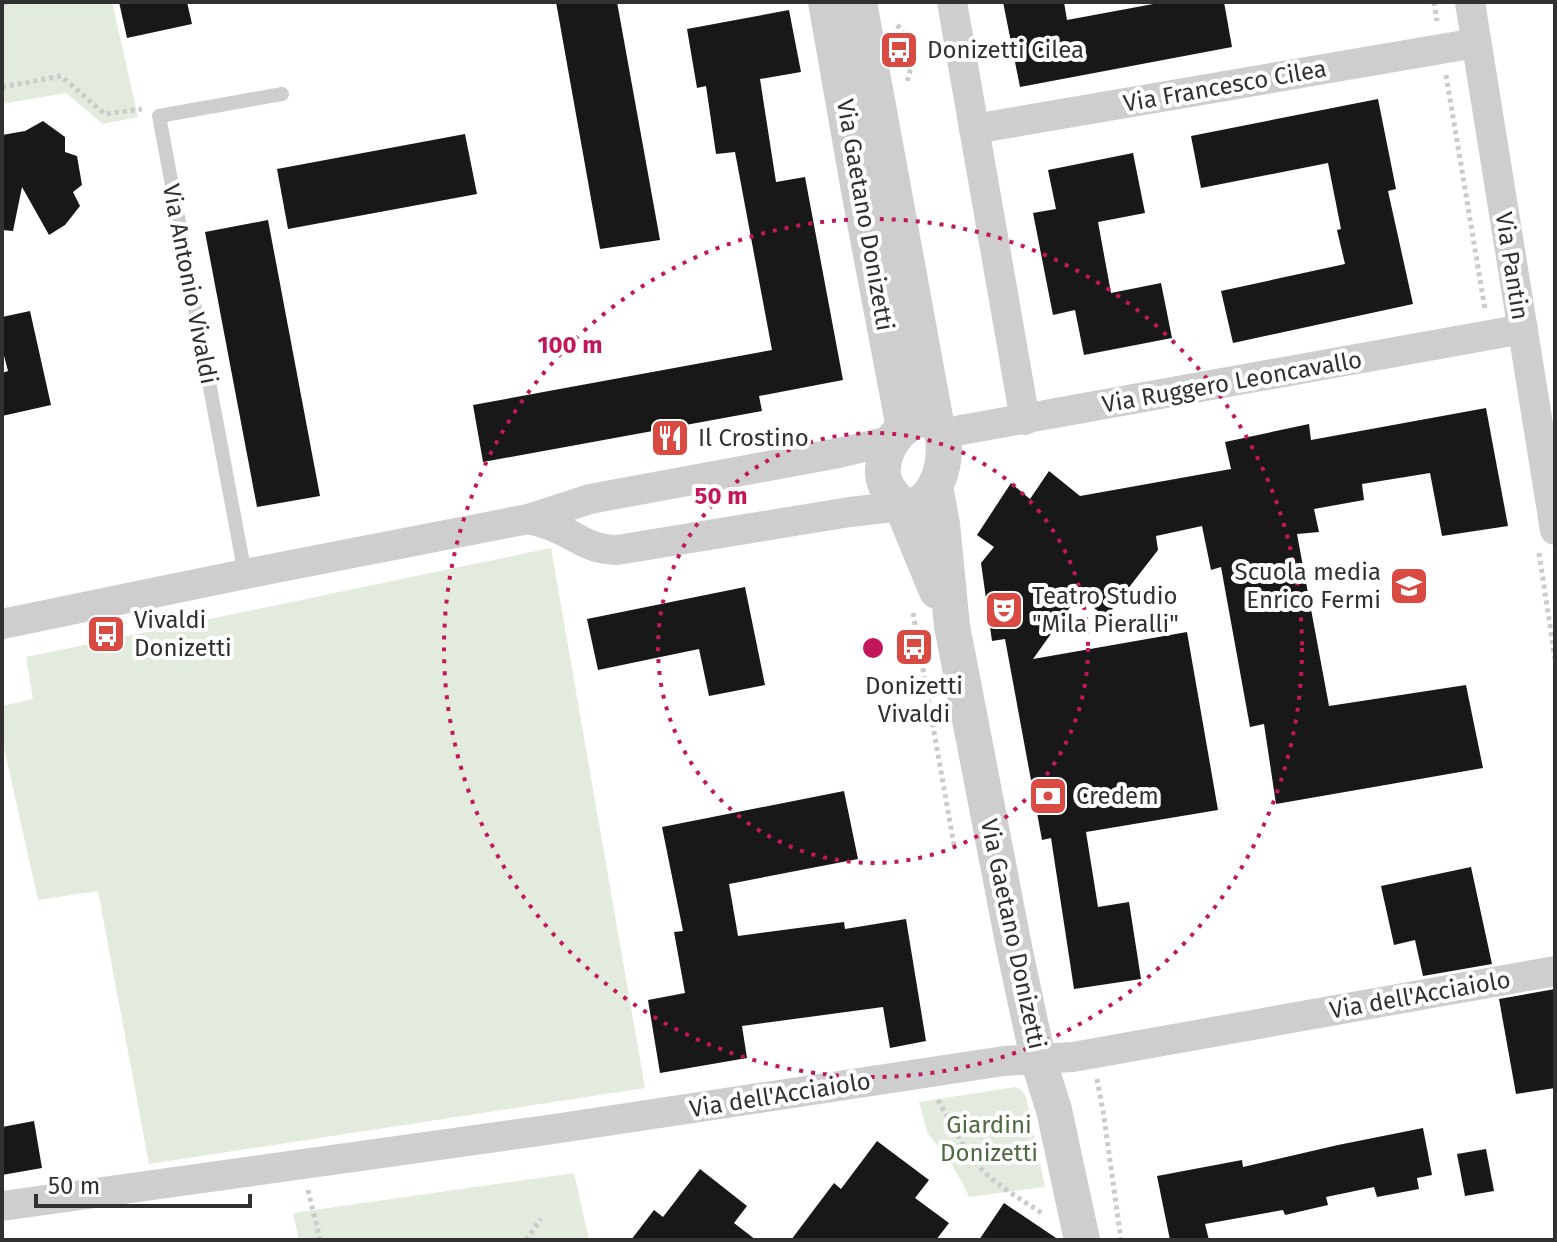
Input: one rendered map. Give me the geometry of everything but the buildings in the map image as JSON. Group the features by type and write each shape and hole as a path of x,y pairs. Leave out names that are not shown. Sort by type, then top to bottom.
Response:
{"street":[{"name":"Via Gaetano Donizetti","path":"826,2 860,196 919,432 943,457 935,487 942,524 952,626 1014,947 1038,1059 1054,1110 1069,1231"},
{"name":"Via Gaetano Donizetti","path":"859,2 919,432"},
{"path":"952,2 1025,420"},
{"name":"Via Pantin","path":"1470,2 1555,530"},
{"name":"Via Francesco Cilea","path":"974,129 1476,43"},
{"name":"Via Ruggero Leoncavallo","path":"919,432 961,430 1025,420 1523,329"},
{"name":"Via Gaetano Donizetti","path":"919,432 886,453 883,475 888,492 902,506 952,626"},
{"path":"2,624 528,519 590,499 839,453 919,432"},
{"path":"528,519 552,525 587,545 617,550 850,512 902,506 910,508 927,499 935,487"},
{"path":"568,533 575,515 590,499"},
{"name":"Via dell'Acciaiolo","path":"2,1206 554,1129 1004,1061 1073,1057 1555,971"}],"lane":[{"path":"159,116 282,94"},
{"name":"Via Antonio Vivaldi","path":"159,116 245,574"}],"path":[{"path":"2,87 61,76 105,114 150,107 159,116"},
{"path":"911,600 954,845"},
{"path":"923,1073 956,1133 979,1166 1069,1231"},
{"path":"1097,1077 1121,1240"},
{"path":"302,1164 321,1239"},
{"path":"526,1240 541,1219"}],"green space":[{"path":"2,2 112,2 138,117 103,124 66,93 2,104"},
{"path":"551,548 645,1088 149,1164 98,891 38,900 2,739 2,706 33,699 26,657"},
{"name":"Giardini Donizetti","path":"1015,1087 1022,1090 1026,1097 1045,1187 969,1197 948,1158 928,1134 919,1102"},
{"path":"574,1173 589,1240 299,1240 293,1213"}],"place":[{"name":"Donizetti Cilea","path":"899,50"},
{"name":"Il Crostino","path":"670,438"},
{"name":"Scuola media Enrico Fermi","path":"1409,586"},
{"name":"Teatro Studio \"Mila Pieralli\"","path":"1004,610"},
{"name":"Vivaldi Donizetti","path":"106,634"},
{"name":"Donizetti Vivaldi","path":"914,647"},
{"name":"Credem","path":"1048,796"}]}
